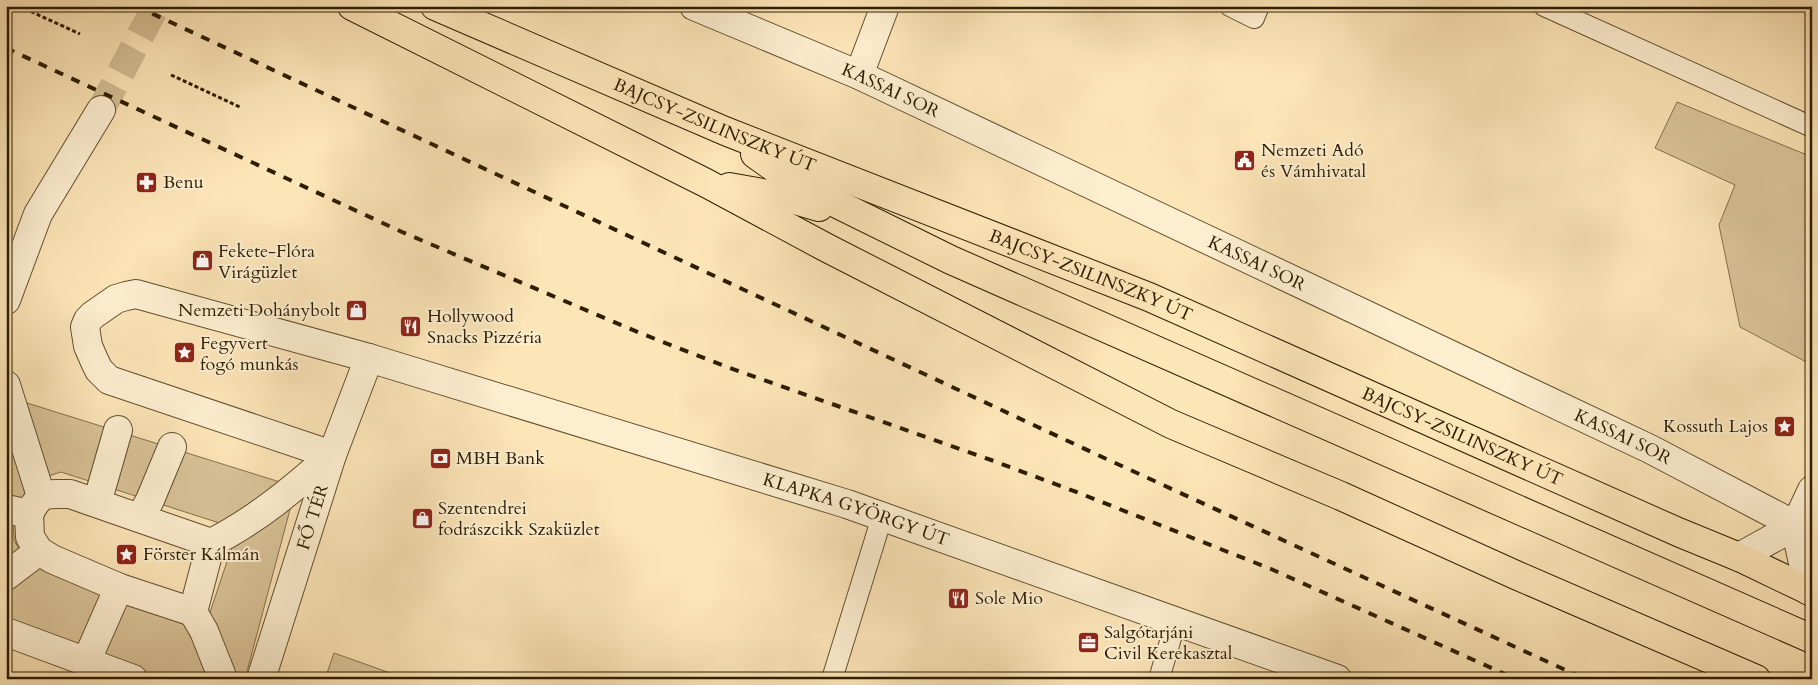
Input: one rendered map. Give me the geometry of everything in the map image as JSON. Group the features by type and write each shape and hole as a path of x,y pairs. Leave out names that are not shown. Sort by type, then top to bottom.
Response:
{"main road":[{"path":"352,6 706,183 827,248 1171,424 1341,496 1518,576 1756,679"},
{"name":"BAJCSY-ZSILINSZKY ÚT","path":"435,6 724,131 1149,297 1678,532 1740,557 1810,592"},
{"path":"724,131 790,179 960,264 1812,640"},
{"path":"706,183 785,197 897,234"}],"street":[{"name":"KASSAI SOR","path":"694,6 859,75 1650,449 1762,506 1803,530"},
{"path":"859,75 886,6"},
{"path":"6,300 38,214 100,110"},
{"name":"KLAPKA GYÖRGY ÚT","path":"332,456 109,380 98,370 88,346 84,327 93,315 110,303 136,294 369,358 846,504 1336,679"},
{"name":"FŐ TÉR","path":"261,679 332,456 369,358"},
{"path":"6,384 30,538 39,550 52,558 120,588 193,612 204,631 223,679"},
{"path":"97,503 118,430"},
{"path":"140,518 150,500 172,447"},
{"path":"25,506 50,494 70,494 212,543 239,529 332,456"},
{"path":"1810,592 1803,530 1812,490"},
{"path":"1740,557 1803,530"},
{"path":"193,612 212,543"},
{"path":"6,576 39,550"},
{"path":"86,662 120,588"},
{"path":"6,632 132,679"}],"lane":[{"path":"1230,6 1254,18 1259,6"},
{"path":"1544,6 1812,127"},
{"path":"832,679 882,517"},
{"path":"1159,679 1176,621"}],"path":[{"path":"19,6 80,34"},
{"path":"172,75 240,107"}],"shaded area":[{"path":"1677,102 1812,157 1812,365 1740,327 1719,225 1735,185 1655,148"},
{"path":"6,387 11,398 296,487 245,679 136,679 6,631","holes":["61,472 238,529 204,630 25,560 14,540 13,511 36,480"]},
{"path":"334,653 407,679 325,679"}],"tunnel":[{"path":"101,110 156,6"}],"railway":[{"path":"136,6 1100,456 1585,679"},
{"path":"6,48 402,232 640,333 727,367 1079,493 1271,569 1516,679"}],"place":[{"name":"Nemzeti Adó és Vámhivatal","path":"1245,160"},
{"name":"Benu","path":"147,182"},
{"name":"Fekete-Flóra Virágüzlet","path":"202,261"},
{"name":"Nemzeti Dohánybolt","path":"356,310"},
{"name":"Hollywood Snacks Pizzéria","path":"411,326"},
{"name":"Fegyvert fogó munkás","path":"184,353"},
{"name":"Kossuth Lajos","path":"1784,426"},
{"name":"MBH Bank","path":"440,458"},
{"name":"Szentendrei fodrászcikk Szaküzlet","path":"422,518"},
{"name":"Förster Kálmán","path":"127,554"},
{"name":"Sole Mio","path":"959,598"},
{"name":"Salgótarjáni Civil Kerekasztal","path":"1088,642"}]}
